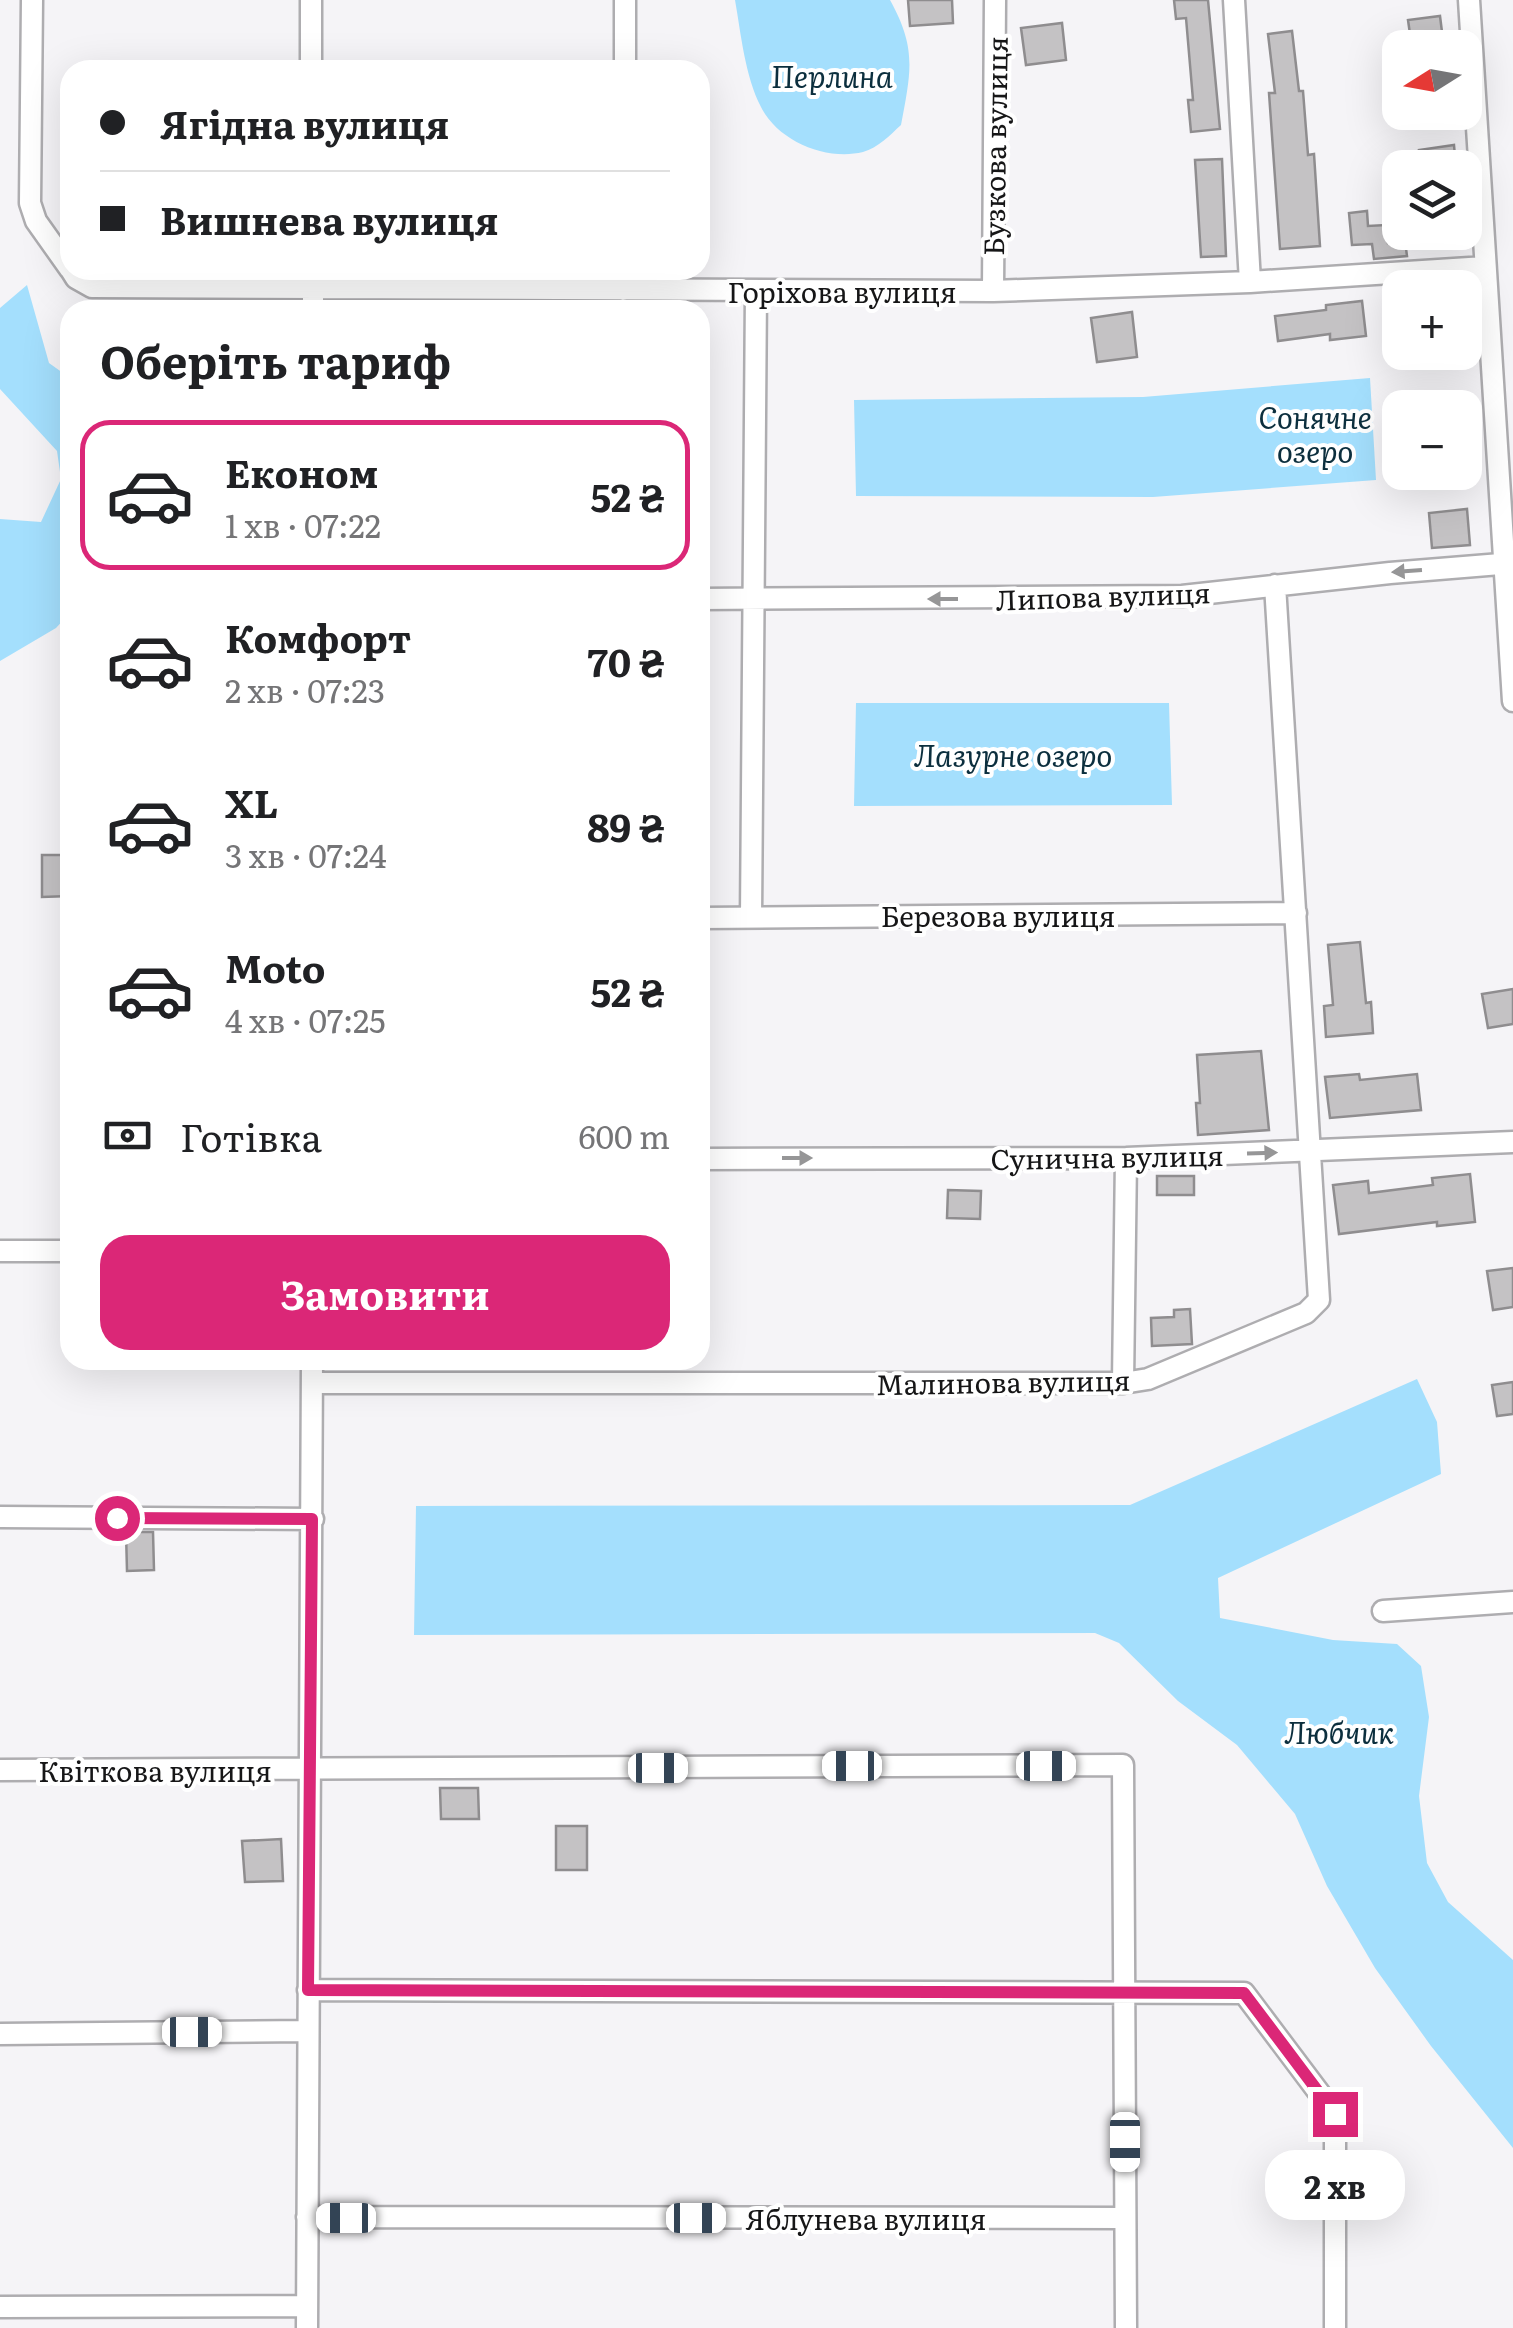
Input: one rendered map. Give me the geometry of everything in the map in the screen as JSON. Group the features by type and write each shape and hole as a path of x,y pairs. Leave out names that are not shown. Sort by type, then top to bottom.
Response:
{"street":[{"path":"32,0 30,202 36,220 60,255"},
{"path":"311,0 312,60"},
{"path":"625,0 625,60"},
{"name":"Бузкова вулиця","path":"993,291 996,0"},
{"path":"1234,0 1250,282"},
{"path":"1469,0 1509,563 1513,701"},
{"name":"Горіхова вулиця","path":"80,280 92,286 312,290 624,280 756,291 993,291 1250,282 1485,266"},
{"path":"750,917 756,291"},
{"name":"Липова вулиця","path":"710,599 1182,596 1509,563"},
{"name":"Малинова вулиця","path":"312,1383 1123,1383 1148,1380 1306,1313 1319,1300 1275,585"},
{"name":"Березова вулиця","path":"710,918 1296,913"},
{"name":"Сунична вулиця","path":"710,1158 1126,1158 1513,1142"},
{"path":"1123,1383 1126,1158"},
{"path":"0,1251 60,1251"},
{"path":"307,2328 312,1370"},
{"path":"0,1518 312,1519"},
{"path":"1383,1611 1513,1602"},
{"name":"Квіткова вулиця","path":"0,1770 1123,1765 1125,1992"},
{"path":"308,1990 1244,1993 1335,2114 1335,2328"},
{"path":"1125,1992 1126,2328"},
{"path":"0,2034 307,2031"},
{"name":"Яблунева вулиця","path":"307,2218 1125,2218"},
{"path":"0,2307 53,2317 307,2306"}],"water":[{"name":"Перлина","path":"735,0 890,0 908,47 901,125 874,148 849,154 804,146 779,130 761,107 751,82"},
{"path":"27,285 49,363 60,371 60,472 57,451 0,389 0,308"},
{"name":"Сонячне озеро","path":"1370,378 1376,480 1153,497 856,496 854,400 1143,397"},
{"path":"60,481 60,624 0,661 0,519 41,522"},
{"name":"Лазурне озеро","path":"856,703 1169,703 1172,805 854,806"},
{"name":"Любчик","path":"1417,1379 1437,1422 1441,1474 1218,1578 1220,1618 1333,1640 1397,1644 1421,1666 1429,1717 1419,1796 1427,1863 1448,1902 1513,1960 1513,2148 1431,2046 1375,1968 1327,1886 1295,1814 1237,1745 1178,1701 1119,1643 1095,1633 414,1635 416,1506 1130,1505"}],"building":[{"path":"908,0 952,0 953,23 910,26"},
{"path":"1174,0 1208,0 1220,129 1191,132 1188,100 1193,100 1186,18 1176,19"},
{"path":"1440,16 1442,30 1409,30 1408,20"},
{"path":"1062,23 1066,60 1026,65 1021,28"},
{"path":"1292,31 1299,91 1303,91 1308,155 1314,154 1320,246 1280,249 1269,93 1275,93 1268,34"},
{"path":"1454,145 1454,150 1419,150"},
{"path":"1222,159 1226,256 1201,257 1195,160"},
{"path":"1367,211 1368,226 1382,225 1382,250 1406,250 1407,256 1374,259 1372,244 1352,245 1349,213"},
{"path":"1362,301 1366,336 1330,340 1330,334 1278,341 1275,316"},
{"path":"1132,312 1137,357 1097,362 1091,318"},
{"path":"1467,509 1470,545 1432,548 1429,513"},
{"path":"42,855 60,855 60,896 42,897"},
{"path":"1360,942 1373,1033 1326,1037 1324,1006 1333,1005 1328,945"},
{"path":"1513,989 1513,1024 1488,1028 1482,994"},
{"path":"1261,1051 1269,1130 1198,1135 1197,1055"},
{"path":"1359,1074 1360,1080 1417,1074 1421,1110 1330,1118 1325,1077"},
{"path":"1470,1174 1475,1222 1437,1226 1437,1222 1339,1234 1333,1185 1368,1181 1369,1193 1433,1185 1432,1178"},
{"path":"1157,1176 1194,1176 1194,1195 1157,1195"},
{"path":"948,1190 981,1191 980,1219 947,1218"},
{"path":"1513,1268 1513,1307 1493,1310 1487,1271"},
{"path":"1190,1309 1192,1344 1152,1346 1151,1318 1174,1317 1174,1310"},
{"path":"1513,1382 1513,1414 1497,1416 1492,1385"},
{"path":"126,1532 153,1532 154,1570 127,1571"},
{"path":"440,1788 478,1788 479,1819 441,1819"},
{"path":"556,1826 587,1826 587,1870 556,1870"},
{"path":"281,1839 283,1881 245,1882 242,1841"}],"route":[{"path":"117,1518 312,1519 308,1990 1244,1993 1335,2114"}]}
